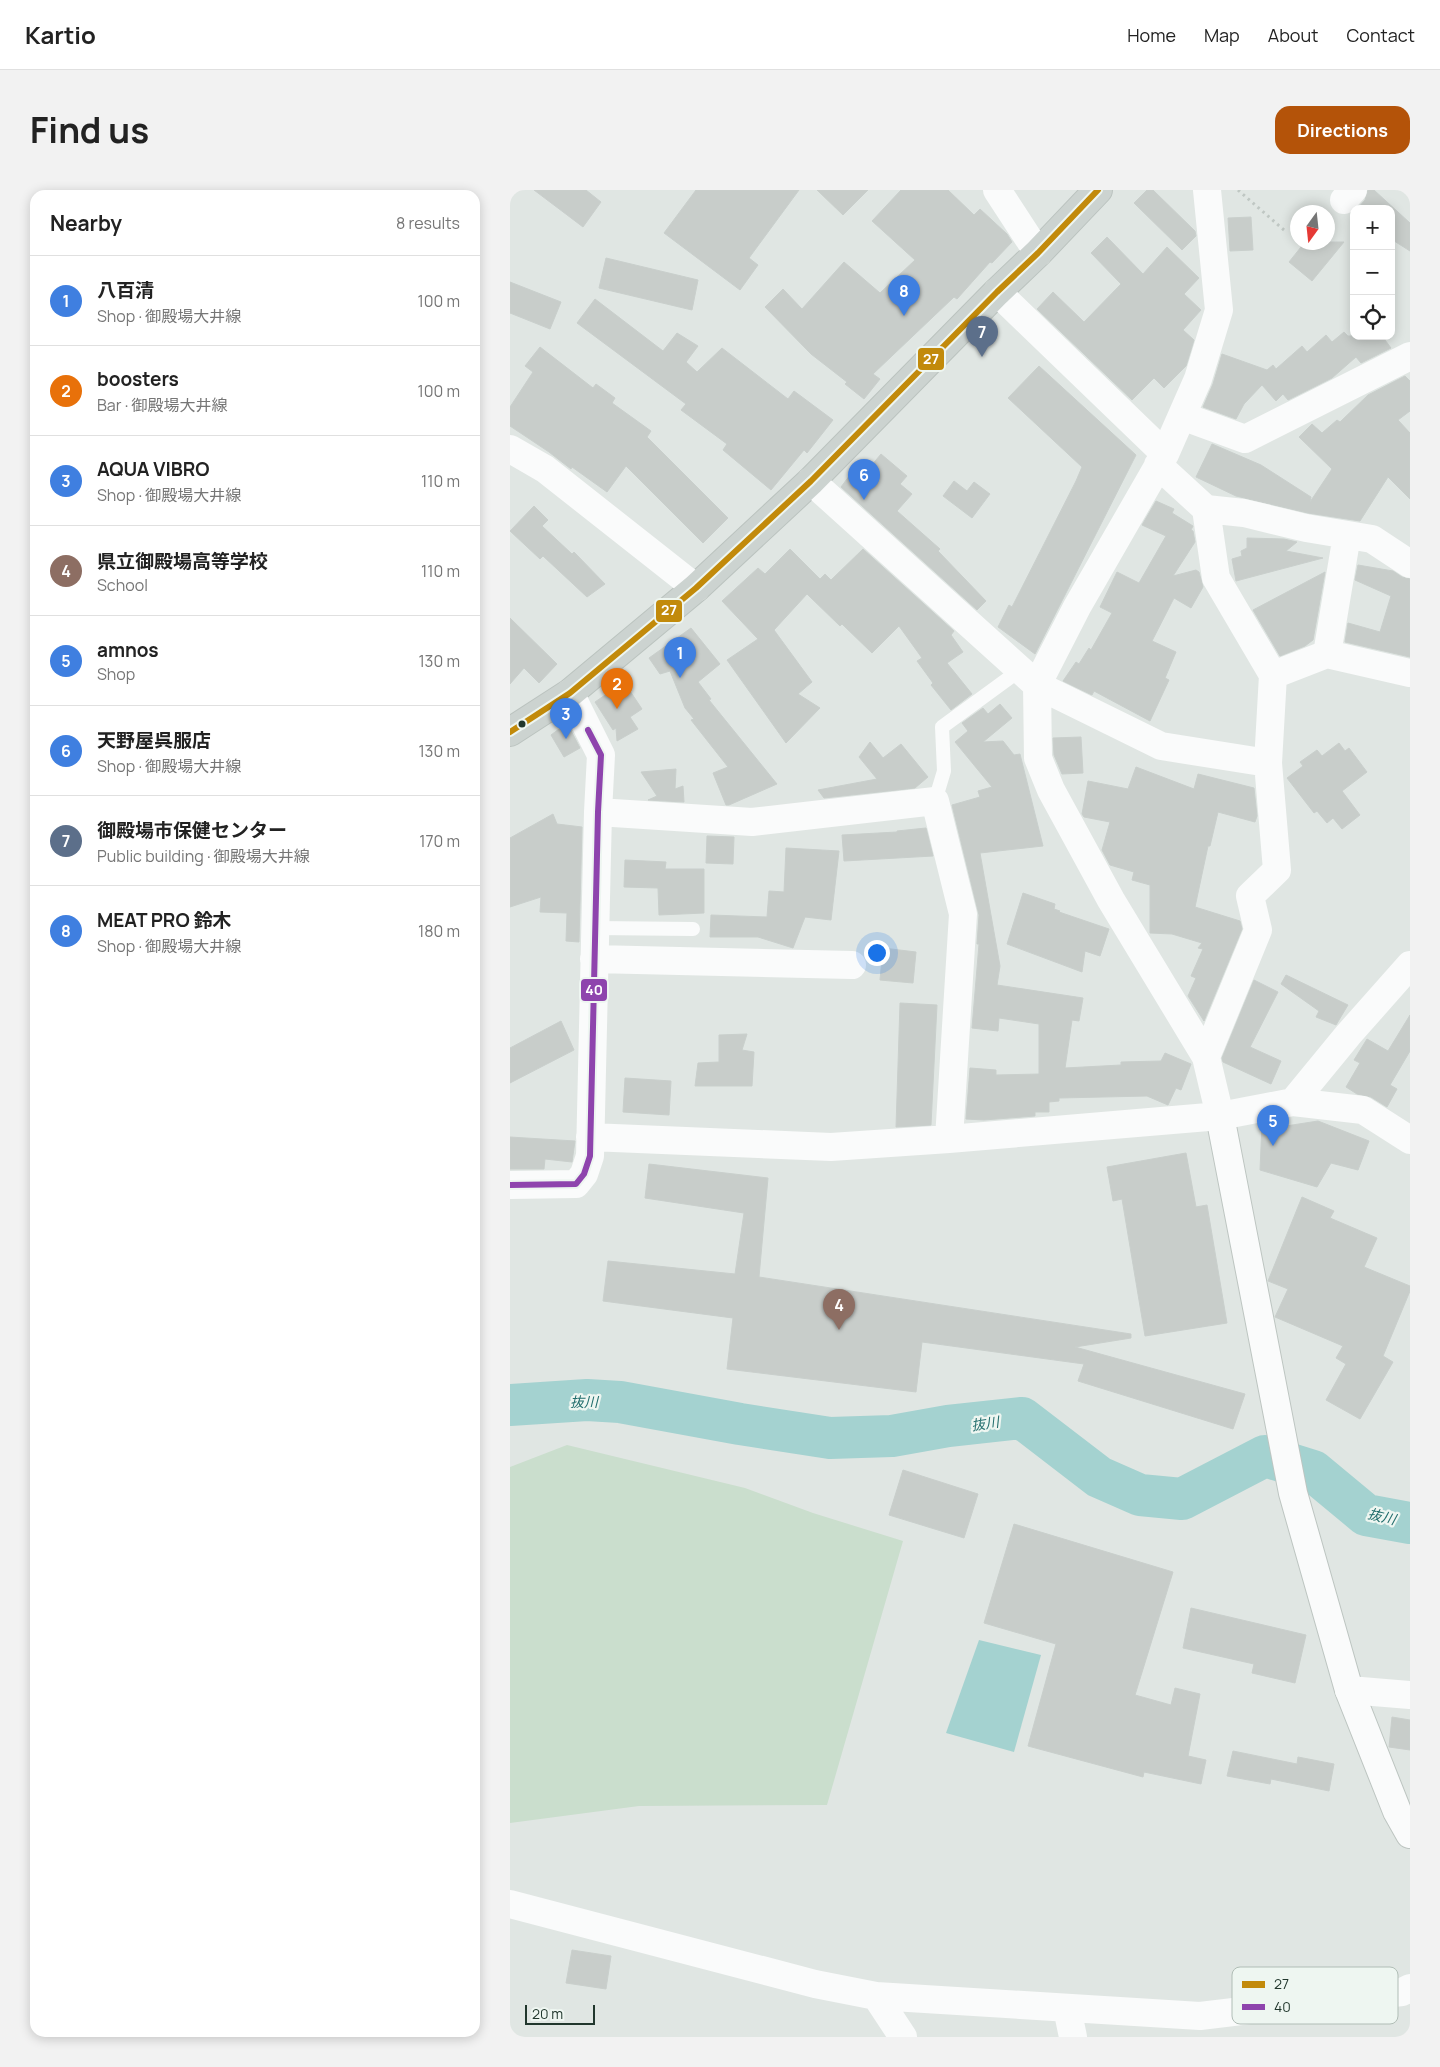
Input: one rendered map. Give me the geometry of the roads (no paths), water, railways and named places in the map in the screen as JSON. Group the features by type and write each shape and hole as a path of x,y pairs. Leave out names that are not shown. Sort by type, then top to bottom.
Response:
{"main road":[{"path":"510,732 570,693 696,588 811,481 997,292 1038,253 1098,190"}],"street":[{"path":"997,190 1038,253"},
{"path":"1207,190 1218,310 1198,379 1161,459 1077,606 1029,678 1038,758 1051,790 1110,900 1206,1057 1220,1116 1293,1493 1349,1690 1397,1811 1410,1834"},
{"path":"997,292 1161,459 1206,509 1216,578 1273,675 1268,763 1277,870 1250,896 1258,930 1206,1057"},
{"path":"1182,416 1245,439 1410,356"},
{"path":"510,449 545,469 696,588"},
{"path":"811,481 1029,678 1161,746 1268,763"},
{"path":"1206,509 1244,513 1372,539 1410,564"},
{"path":"1327,654 1347,535"},
{"path":"1273,675 1327,654 1410,673"},
{"path":"510,1185 576,1184 584,1174 590,1156 601,755 570,693"},
{"path":"598,812 752,822 935,802 963,914 949,1139"},
{"path":"594,959 852,965"},
{"path":"1293,1102 1348,1035 1410,966"},
{"path":"590,1137 831,1147 1220,1116 1293,1102 1363,1110 1410,1140"},
{"path":"1349,1690 1410,1695"},
{"path":"510,1904 815,1984 876,1996 1200,2016 1232,2012"},
{"path":"1398,1992 1410,1988"},
{"path":"876,1996 903,2037"},
{"path":"1067,2008 1073,2037"}],"lane":[{"path":"935,802 944,770 942,727 1029,678"},
{"path":"595,928 693,929"}],"water":[{"path":"979,1640 1041,1655 1014,1752 946,1733"}],"waterway":[{"name":"抜川","path":"510,1405 587,1400 620,1402 830,1438 892,1436 948,1426 1022,1418 1099,1477 1140,1495 1182,1499 1265,1456 1313,1471 1366,1515 1410,1523"}],"place":[{"name":"MEAT PRO 鈴木","path":"904,316"},
{"name":"御殿場市保健センター","path":"982,357"},
{"name":"天野屋呉服店","path":"864,500"},
{"name":"八百清","path":"680,678"},
{"name":"boosters","path":"617,709"},
{"name":"AQUA VIBRO","path":"566,739"},
{"name":"amnos","path":"1273,1146"},
{"name":"県立御殿場高等学校","path":"839,1330"}]}
